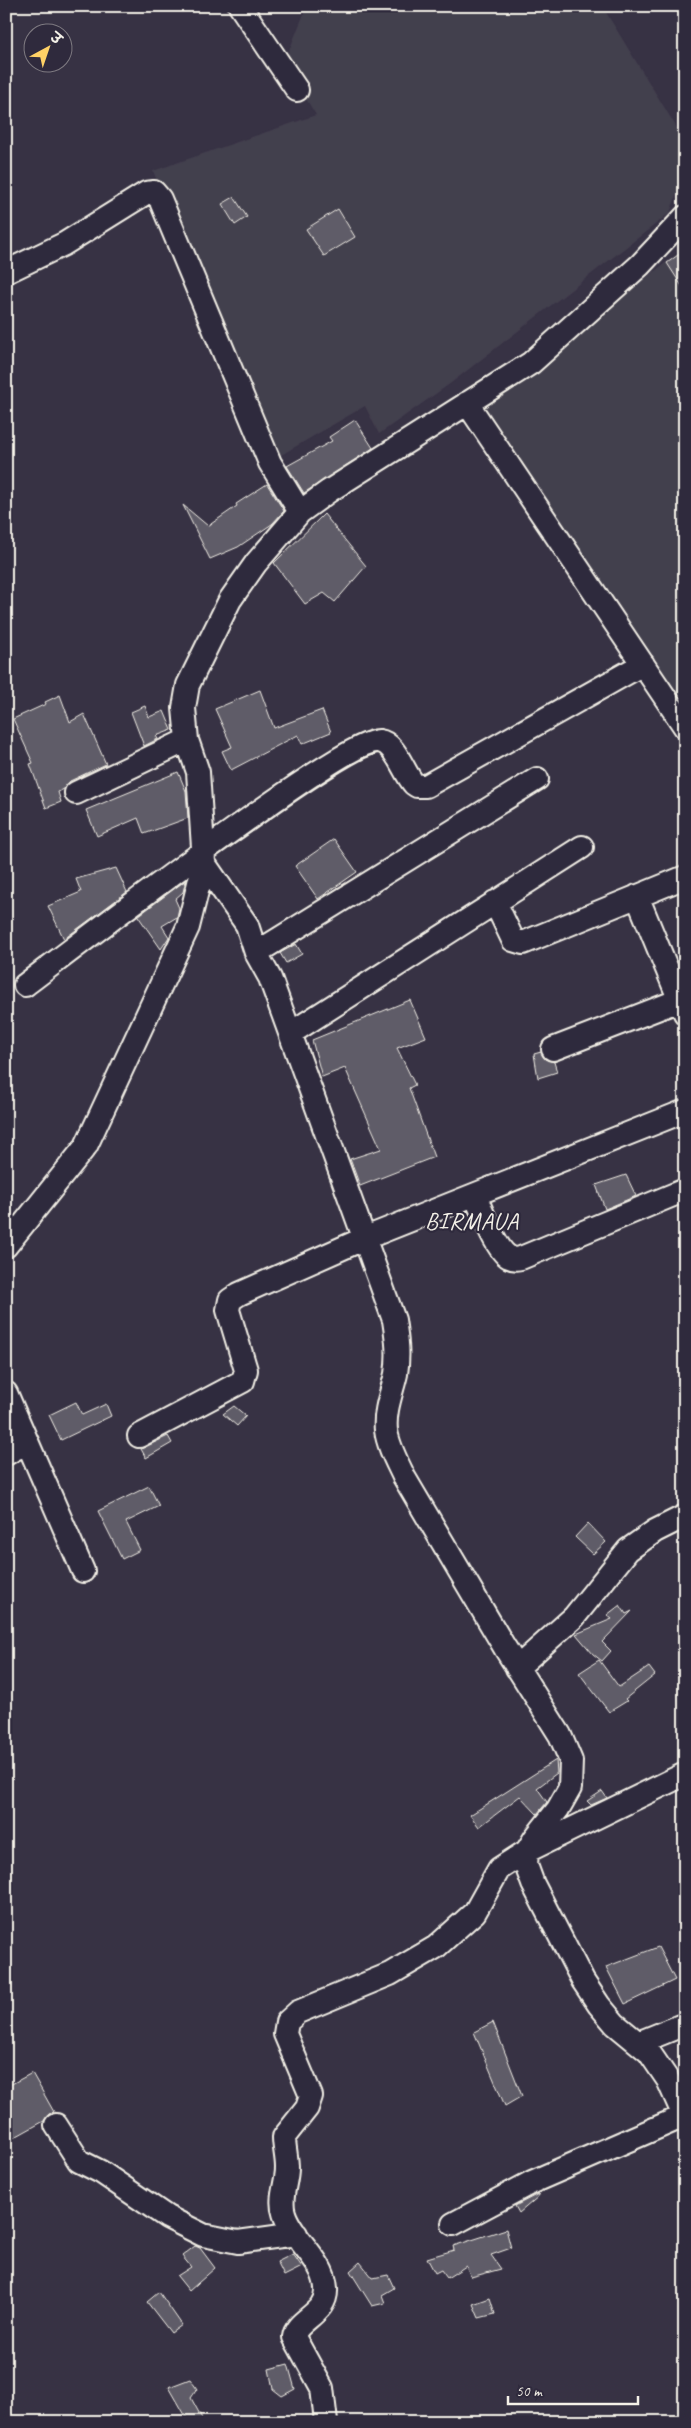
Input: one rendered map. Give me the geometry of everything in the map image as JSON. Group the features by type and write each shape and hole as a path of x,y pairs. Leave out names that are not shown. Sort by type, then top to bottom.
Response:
{"street":[{"path":"240,6 297,90"},
{"path":"6,272 64,244 146,192 154,192 160,199 270,463 300,512"},
{"path":"6,1246 86,1146 188,927 204,857 198,772 187,740 184,708 188,685 230,600 256,562 300,512 329,491 530,363 640,265 685,217"},
{"path":"467,403 685,727"},
{"path":"25,985 320,771 372,741 383,742 389,745 411,780 417,786 426,786 643,664"},
{"path":"76,793 187,740"},
{"path":"256,953 537,779"},
{"path":"291,1032 582,847"},
{"path":"204,857 247,925 256,953 270,978 291,1032 363,1240 394,1320 399,1347 396,1372 386,1416 386,1432 404,1477 517,1668 560,1735 571,1761 572,1777 570,1788 558,1809 527,1851 526,1865 533,1884 583,1981 610,2018 649,2052 660,2066 684,2117 532,2182 453,2224"},
{"path":"495,902 510,936 520,944 685,876"},
{"path":"553,1049 683,1004 638,896"},
{"path":"139,1436 244,1381 246,1370 228,1310 230,1300 239,1294 363,1240 685,1111"},
{"path":"474,1195 500,1248 509,1257 514,1259 521,1258 685,1190"},
{"path":"6,1392 83,1571"},
{"path":"6,1454 27,1442"},
{"path":"517,1668 574,1617 628,1550 655,1530 685,1516"},
{"path":"321,2419 322,2388 294,2335 319,2310 326,2297 326,2289 319,2267 296,2234 283,2211 283,2193 287,2169 284,2137 307,2108 311,2096 285,2034 286,2022 298,2012 390,1974 436,1947 475,1912 499,1869 527,1851 685,1774"},
{"path":"638,2043 685,2024"},
{"path":"56,2125 79,2161 101,2172 168,2217 203,2235 238,2242 296,2234"}],"shaded area":[{"path":"307,6 602,6 685,141 685,172 670,213 451,383 379,434 365,406 276,458 153,171 316,115 284,63"},
{"path":"685,248 685,705 474,409"}],"building":[{"path":"234,197 247,217 235,225 222,204"},
{"path":"338,209 355,237 324,256 306,229"},
{"path":"685,250 685,291 667,263"},
{"path":"355,420 373,448 304,493 287,466 332,441 329,437"},
{"path":"267,484 284,511 272,524 238,547 210,559 183,505 208,526 237,506 236,504"},
{"path":"324,514 366,566 335,602 324,593 305,604 274,563"},
{"path":"260,690 274,728 322,710 331,732 302,744 298,735 231,770 222,751 232,747 215,709"},
{"path":"60,695 70,722 84,714 106,764 70,781 64,789 58,792 61,802 46,808 30,764 33,763 13,719 46,704 45,702"},
{"path":"145,706 149,717 164,711 172,730 156,736 158,739 144,746 131,712"},
{"path":"178,772 186,791 188,818 144,834 138,818 97,836 86,810"},
{"path":"334,839 357,872 318,899 295,866"},
{"path":"116,868 127,892 64,939 48,906 81,892 76,879"},
{"path":"186,880 183,892 175,899 179,908 177,917 162,926 169,937 161,949 138,916"},
{"path":"296,944 302,954 286,963 280,953"},
{"path":"410,1000 426,1037 397,1048 415,1085 409,1088 434,1157 360,1186 350,1159 381,1149 345,1068 322,1077 312,1040"},
{"path":"541,1052 545,1059 554,1062 557,1072 538,1078 534,1054"},
{"path":"626,1175 636,1196 605,1209 596,1185"},
{"path":"76,1402 82,1415 106,1404 111,1416 61,1440 49,1415"},
{"path":"234,1406 246,1416 237,1426 223,1414"},
{"path":"168,1436 172,1443 146,1458 141,1449"},
{"path":"149,1486 159,1506 126,1522 140,1550 122,1559 98,1511"},
{"path":"588,1523 606,1542 593,1554 575,1537"},
{"path":"620,1605 626,1614 632,1611 602,1642 611,1651 602,1661 593,1654 576,1634 612,1619 607,1615"},
{"path":"599,1660 619,1687 649,1667 655,1675 625,1699 627,1701 609,1712 579,1673"},
{"path":"556,1760 557,1773 537,1788 547,1802 537,1814 520,1796 479,1827 470,1815"},
{"path":"602,1791 607,1798 591,1805 587,1801"},
{"path":"658,1947 675,1980 625,2004 606,1967"},
{"path":"493,2022 522,2096 505,2106 474,2032"},
{"path":"32,2073 54,2112 49,2114 44,2121 6,2142 6,2087"},
{"path":"538,2194 539,2196 519,2213 515,2206"},
{"path":"506,2229 511,2248 491,2255 501,2269 471,2277 466,2266 447,2278 441,2270 435,2273 427,2258 454,2250 453,2246"},
{"path":"195,2246 200,2248 215,2268 189,2291 177,2276 191,2267 182,2256"},
{"path":"293,2254 302,2267 284,2276 277,2262"},
{"path":"360,2262 373,2278 388,2275 394,2288 382,2295 385,2303 372,2306 350,2271"},
{"path":"159,2292 182,2325 171,2333 147,2302"},
{"path":"490,2298 495,2314 479,2318 473,2304"},
{"path":"288,2364 295,2389 282,2396 273,2389 269,2369"},
{"path":"190,2379 197,2389 191,2398 204,2422 189,2422 169,2387"}],"district":[{"name":"BIRMAUA","path":"472,1221"}]}
